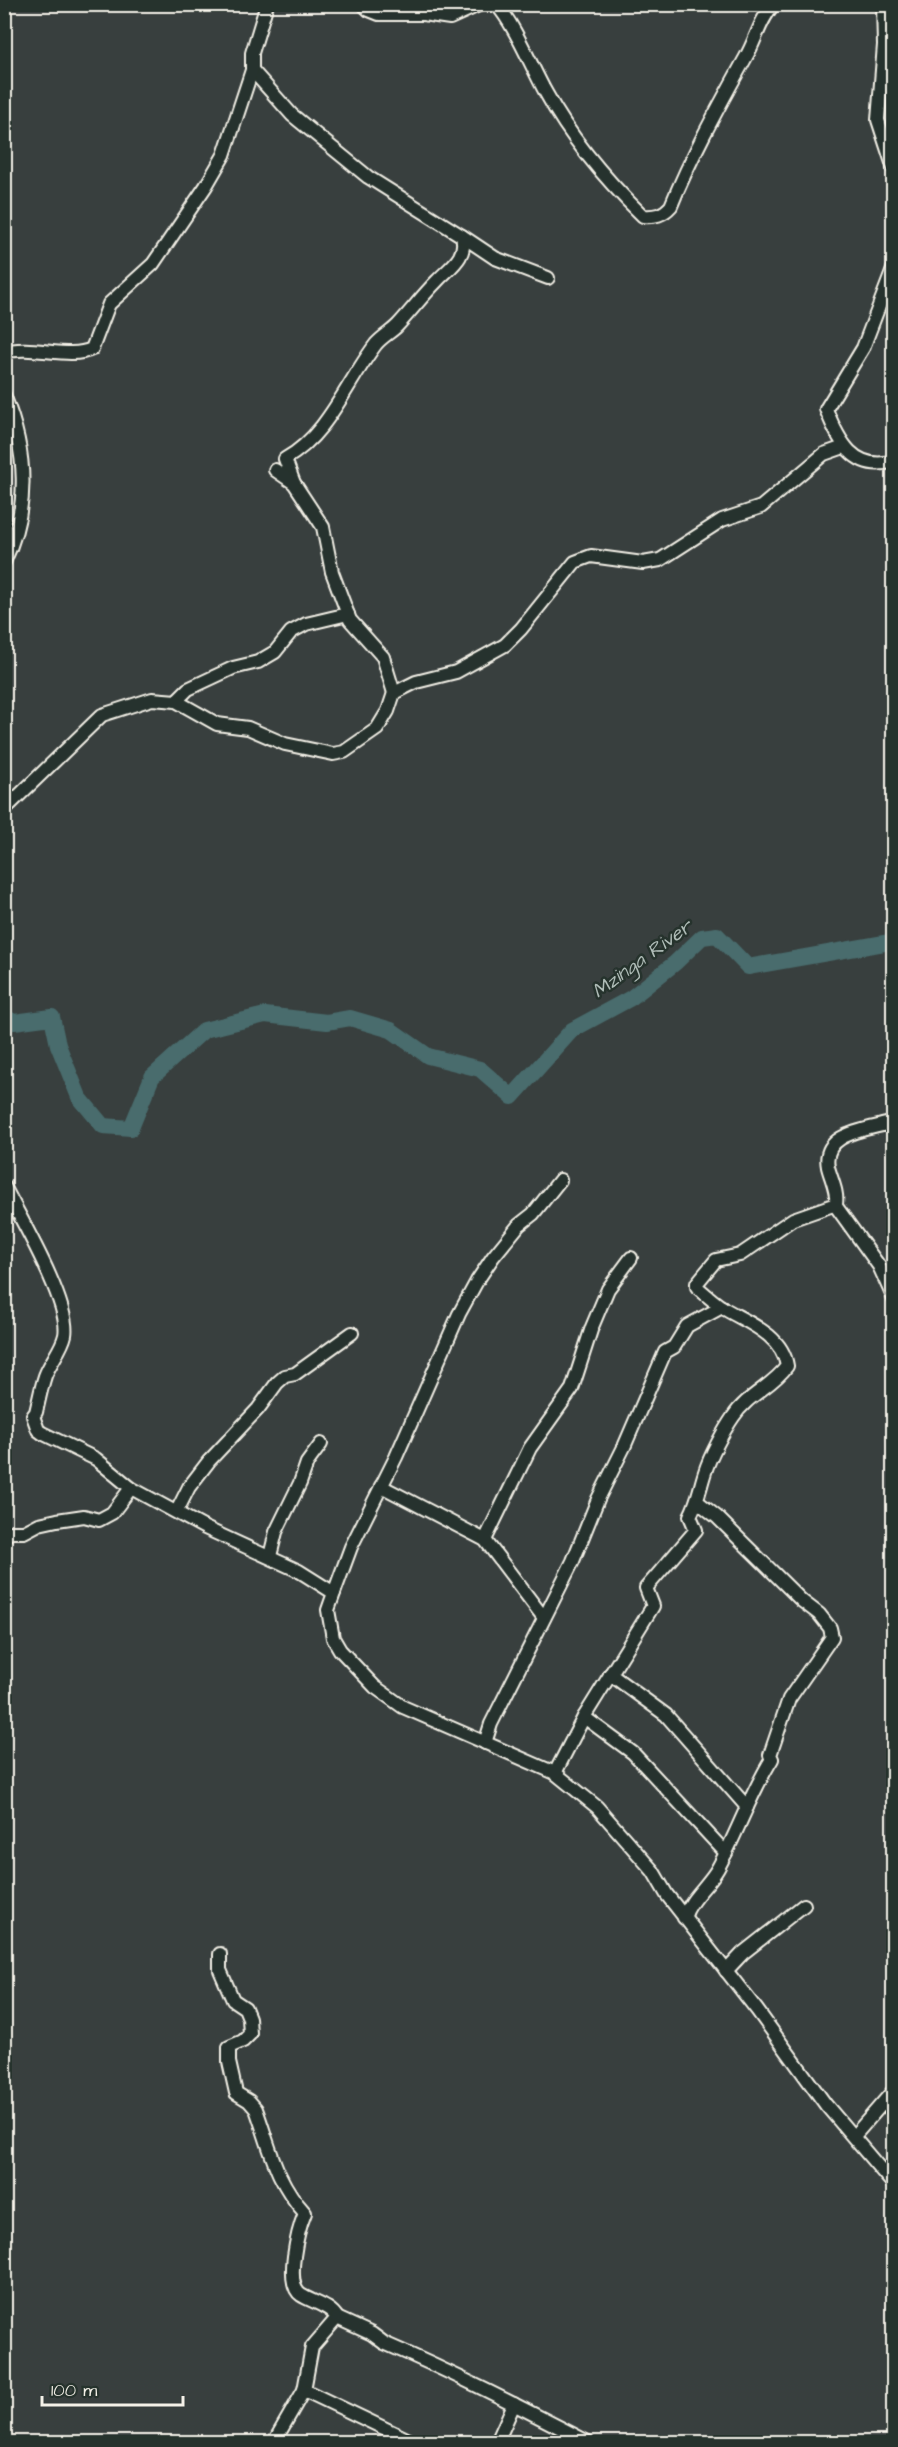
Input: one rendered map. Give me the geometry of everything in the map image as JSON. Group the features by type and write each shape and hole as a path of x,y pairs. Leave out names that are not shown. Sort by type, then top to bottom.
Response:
{"street":[{"path":"4,352 18,348 77,353 92,349 109,304 153,264 224,155 252,70 252,53 267,4"},
{"path":"363,4 369,10 379,14 423,14 450,18 481,4"},
{"path":"497,5 576,142 643,216 652,217 666,211 671,206 705,130 754,43 758,29 774,4"},
{"path":"882,4 884,45 878,120 894,168"},
{"path":"252,70 292,115 368,177 495,258 548,278"},
{"path":"4,810 102,715 152,699 176,701 217,724 248,728 285,744 333,754 344,752 377,729 388,711 394,693 383,657 350,620 333,572 323,527 294,483 285,459 301,450 325,421 377,343 397,326 460,257 465,246 462,236"},
{"path":"894,267 863,348 826,409 837,437 844,447 872,463 881,465 894,461"},
{"path":"4,394 18,431 23,465 17,535 4,562"},
{"path":"394,693 416,682 456,672 505,645 521,629 575,562 591,556 644,563 660,560 722,520 761,507 824,454 844,447"},
{"path":"275,470 294,483"},
{"path":"176,701 188,689 233,668 258,662 275,652 291,632 306,624 348,614"},
{"path":"835,1205 837,1202 827,1153 833,1142 842,1136 894,1122"},
{"path":"560,1180 533,1214 519,1225 493,1257 459,1314 351,1547 328,1610 333,1638 348,1661 375,1687 403,1707 555,1773 597,1807 653,1871 684,1918 826,2105 894,2185"},
{"path":"4,1186 37,1248 61,1305 65,1327 65,1336 45,1376 33,1416 38,1430 96,1459 131,1488 205,1528 299,1571 334,1593"},
{"path":"835,1205 879,1266 894,1299"},
{"path":"555,1773 610,1674 653,1606 646,1588 696,1530 690,1516 698,1502 706,1470 734,1414 751,1396 787,1366 784,1354 773,1340 751,1323 722,1307 697,1285 712,1263 740,1255 793,1219 835,1205"},
{"path":"485,1540 530,1448 572,1389 592,1327 608,1289 631,1258"},
{"path":"485,1743 491,1724 573,1561 598,1499 624,1447 665,1352 674,1347 687,1326 722,1307"},
{"path":"177,1511 189,1487 209,1461 258,1409 277,1383 295,1374 352,1333"},
{"path":"270,1557 276,1532 300,1483 307,1463 321,1444"},
{"path":"381,1486 485,1540 544,1618"},
{"path":"4,1536 10,1532 24,1532 39,1524 57,1520 84,1516 99,1520 112,1514 131,1488"},
{"path":"684,1918 688,1905 710,1879 726,1853 761,1774 772,1759 770,1755 789,1699 832,1636 830,1628 819,1614 802,1601 717,1517 698,1502"},
{"path":"610,1674 666,1715 747,1807"},
{"path":"585,1717 633,1753 726,1853"},
{"path":"726,1971 743,1953 804,1905"},
{"path":"220,1954 220,1970 233,2000 245,2008 249,2018 250,2034 243,2041 229,2048 229,2062 236,2093 249,2101 256,2109 279,2177 290,2197 305,2214 300,2225 292,2274 293,2285 298,2294 332,2312 337,2318 372,2334 384,2343 514,2404 588,2442"},
{"path":"854,2136 894,2090"},
{"path":"274,2442 303,2390 312,2347 337,2318"},
{"path":"303,2390 413,2442"},
{"path":"497,2442 514,2404"}],"waterway":[{"name":"Mzinga River","path":"4,1017 14,1022 52,1017 58,1045 79,1097 103,1126 131,1128 152,1077 204,1030 265,1015 327,1022 350,1018 391,1030 428,1056 480,1069 512,1097 572,1030 631,998 675,963 702,937 717,935 748,967 890,942 894,939"}]}
